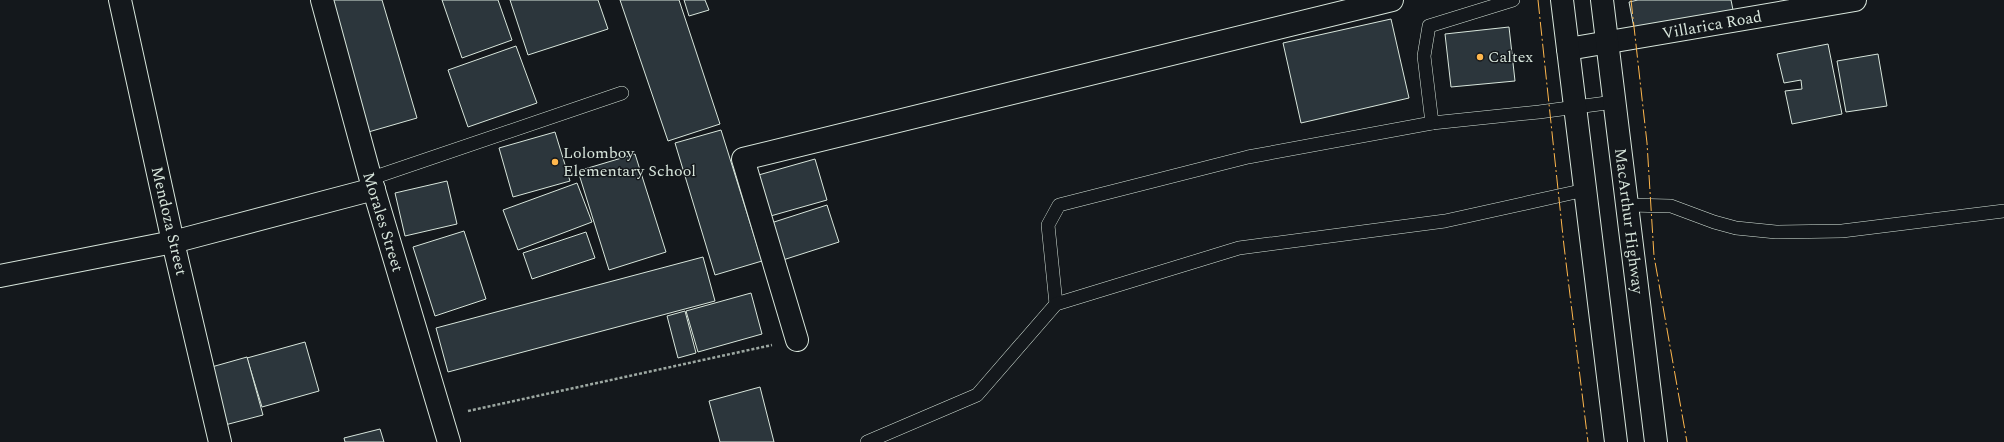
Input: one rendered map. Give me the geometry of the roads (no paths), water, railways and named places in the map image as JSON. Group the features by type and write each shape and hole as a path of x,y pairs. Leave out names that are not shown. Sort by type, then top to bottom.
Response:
{"main road":[{"name":"Mendoza Street","path":"120,0 173,242 220,442"},
{"name":"Morales Street","path":"322,0 372,185 450,442"},
{"path":"797,340 743,159 1392,0"},
{"path":"1562,0 1616,442"},
{"name":"MacArthur Highway","path":"1602,0 1606,43 1656,442"},
{"name":"Villarica Road","path":"1568,49 1855,0"},
{"path":"0,276 173,242 372,185"}],"lane":[{"path":"1432,122 1424,56 1429,26 1513,0"},
{"path":"372,185 389,172 622,93"},
{"path":"1056,304 1048,225 1059,205 1248,157 1432,122 1614,102"},
{"path":"866,442 977,395 1056,304 1239,248 1445,222 1585,190"},
{"path":"1627,205 1671,206 1736,228 1776,232 1842,231 2004,211"}],"place":[{"name":"Caltex","path":"1480,57"},
{"name":"Lolomboy Elementary School","path":"555,162"}]}
